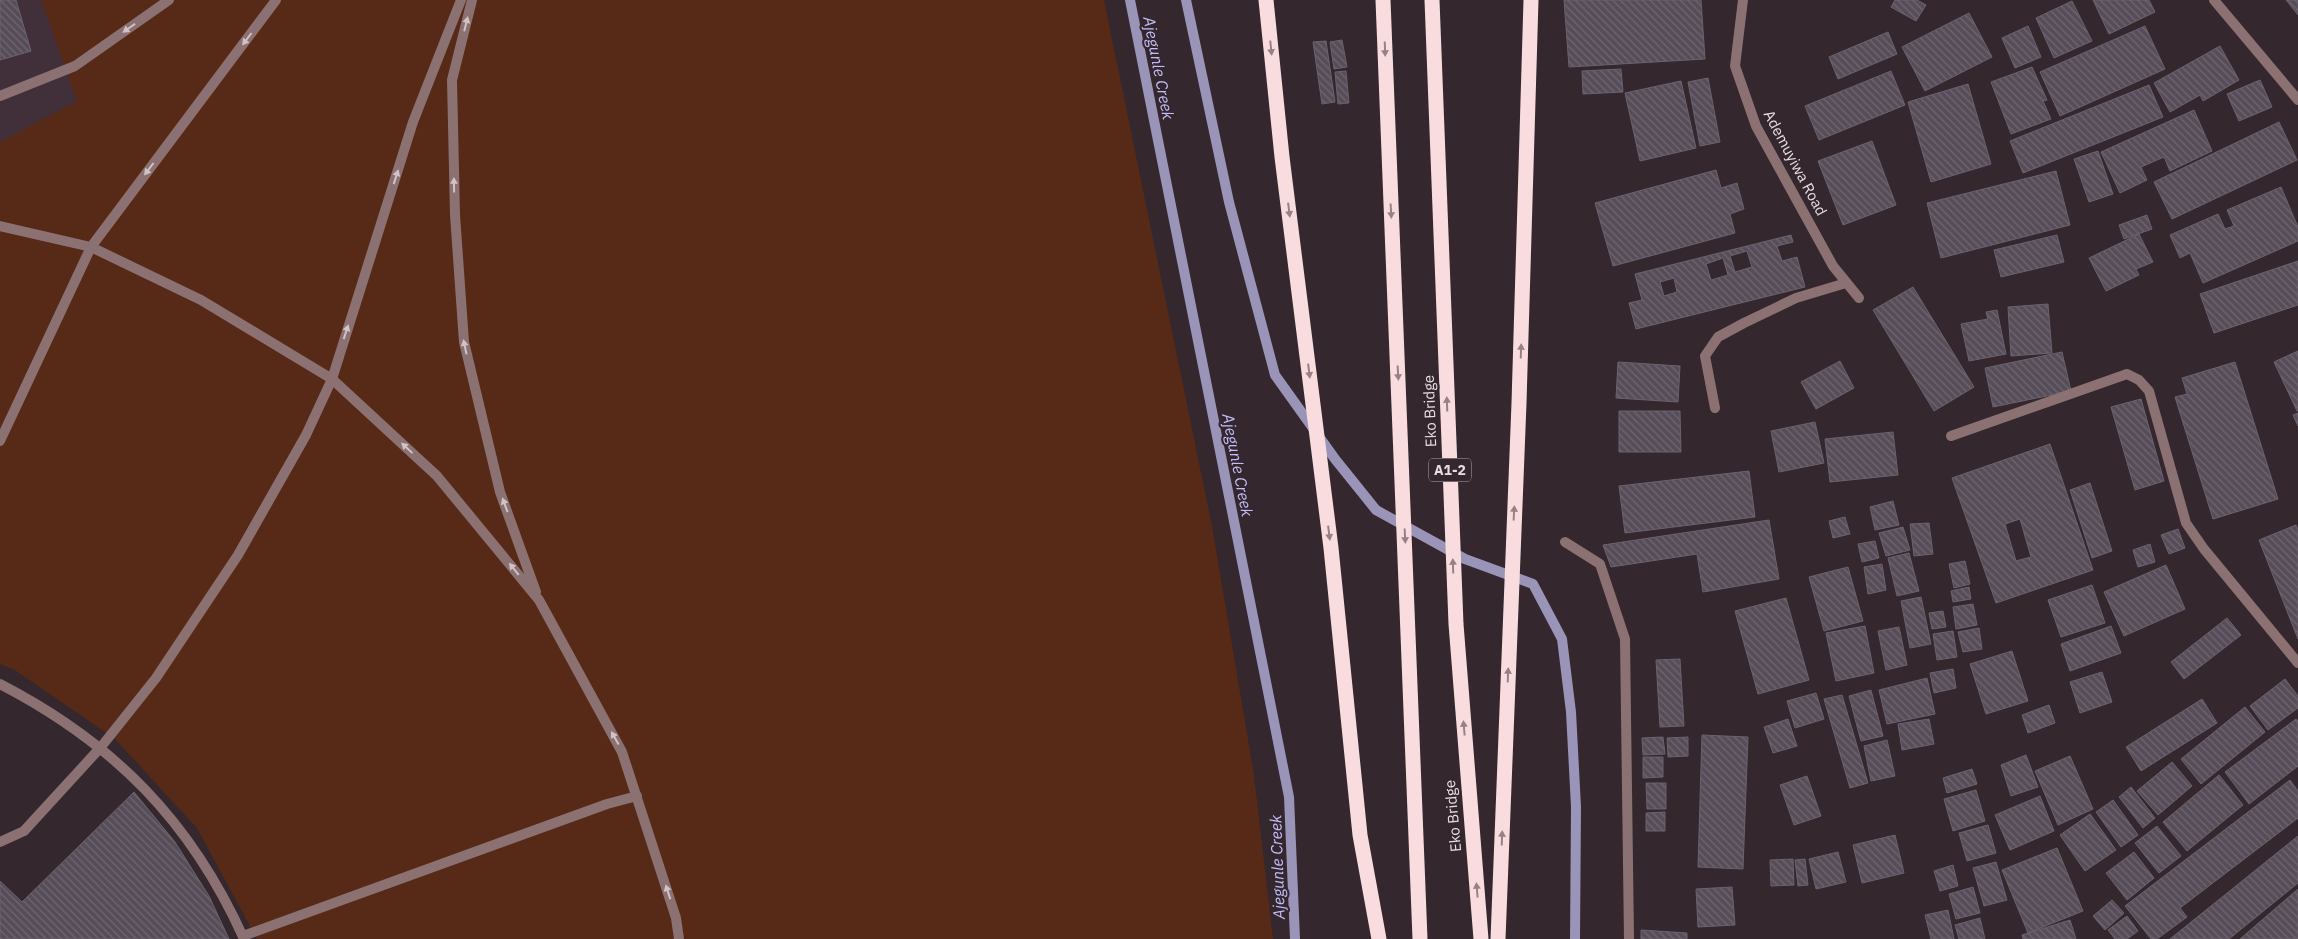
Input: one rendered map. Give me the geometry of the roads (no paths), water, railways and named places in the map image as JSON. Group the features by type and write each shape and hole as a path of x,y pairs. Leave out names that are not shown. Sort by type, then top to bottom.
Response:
{"highway":[{"path":"1266,0 1282,157 1332,558 1360,835 1379,939"},
{"name":"Eko Bridge","path":"1384,0 1389,172 1407,577 1420,939"},
{"name":"Eko Bridge","path":"1432,0 1456,624 1481,939"},
{"path":"1498,939 1519,403 1531,0"}],"street":[{"path":"0,96 74,66 169,0"},
{"path":"0,440 91,246 276,0"},
{"path":"0,842 24,831 101,747 156,678 238,554 306,435 332,379 413,122 461,0"},
{"path":"472,0 452,80 454,215 464,342 500,492 539,600 622,752 676,918 679,939"},
{"name":"Ademuyiwa Road","path":"1743,0 1735,66 1756,126 1833,266 1859,298"},
{"path":"2214,0 2298,100"},
{"path":"0,226 91,246 201,300 332,379 437,476 539,600"},
{"path":"1715,408 1704,356 1718,337 1796,298 1846,283"},
{"path":"1951,436 2127,374 2139,380 2148,391 2186,523 2204,549 2298,663"},
{"path":"1564,542 1600,564 1625,639 1629,939"},
{"path":"0,684 36,702 101,747 139,782 173,820 203,861 229,905 244,938 607,804 637,796"}],"waterway":[{"name":"Ajegunle Creek","path":"1130,0 1289,797 1295,939"},
{"path":"1186,0 1229,202 1275,375 1335,459 1376,510 1465,559 1533,584 1562,639 1571,712 1576,807 1575,939"}]}
